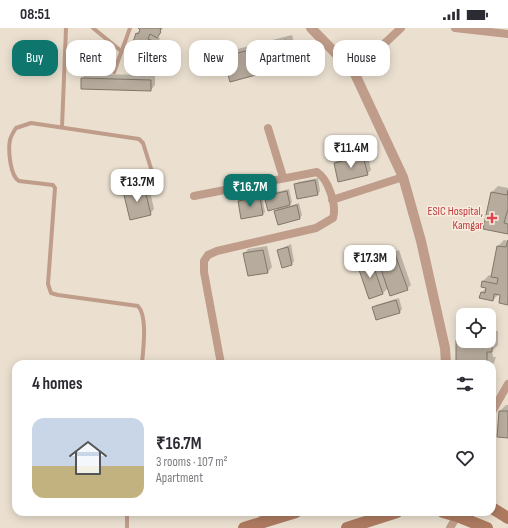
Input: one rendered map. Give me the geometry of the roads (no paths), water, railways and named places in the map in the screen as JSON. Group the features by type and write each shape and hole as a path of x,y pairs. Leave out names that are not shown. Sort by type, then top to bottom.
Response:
{"main road":[{"path":"496,510 508,518"},
{"path":"347,528 384,516"},
{"path":"460,516 487,528"},
{"path":"244,528 263,517"}],"street":[{"path":"311,28 333,51"},
{"path":"388,40 401,28"},
{"path":"455,28 508,34"},
{"path":"356,76 403,177 421,241 445,348 446,360"},
{"path":"268,128 283,177"},
{"path":"194,196 283,177 317,172 325,181 335,212 333,218 327,223 316,228 226,248 208,255 204,261 204,272 220,360"},
{"path":"332,200 403,177"},
{"path":"496,405 508,384"},
{"path":"450,528 455,516"}],"lane":[{"path":"62,127 66,28"},
{"path":"93,28 122,51"},
{"path":"116,67 130,28"},
{"path":"142,360 144,322 143,314 138,306 51,293 48,284 55,188 53,185 19,182 14,178 12,171 10,139 16,128 31,123 139,139 143,143 154,178"},
{"path":"127,516 127,528"}],"place":[{"name":"ESIC Hospital, Kamgar","path":"492,218"}]}
